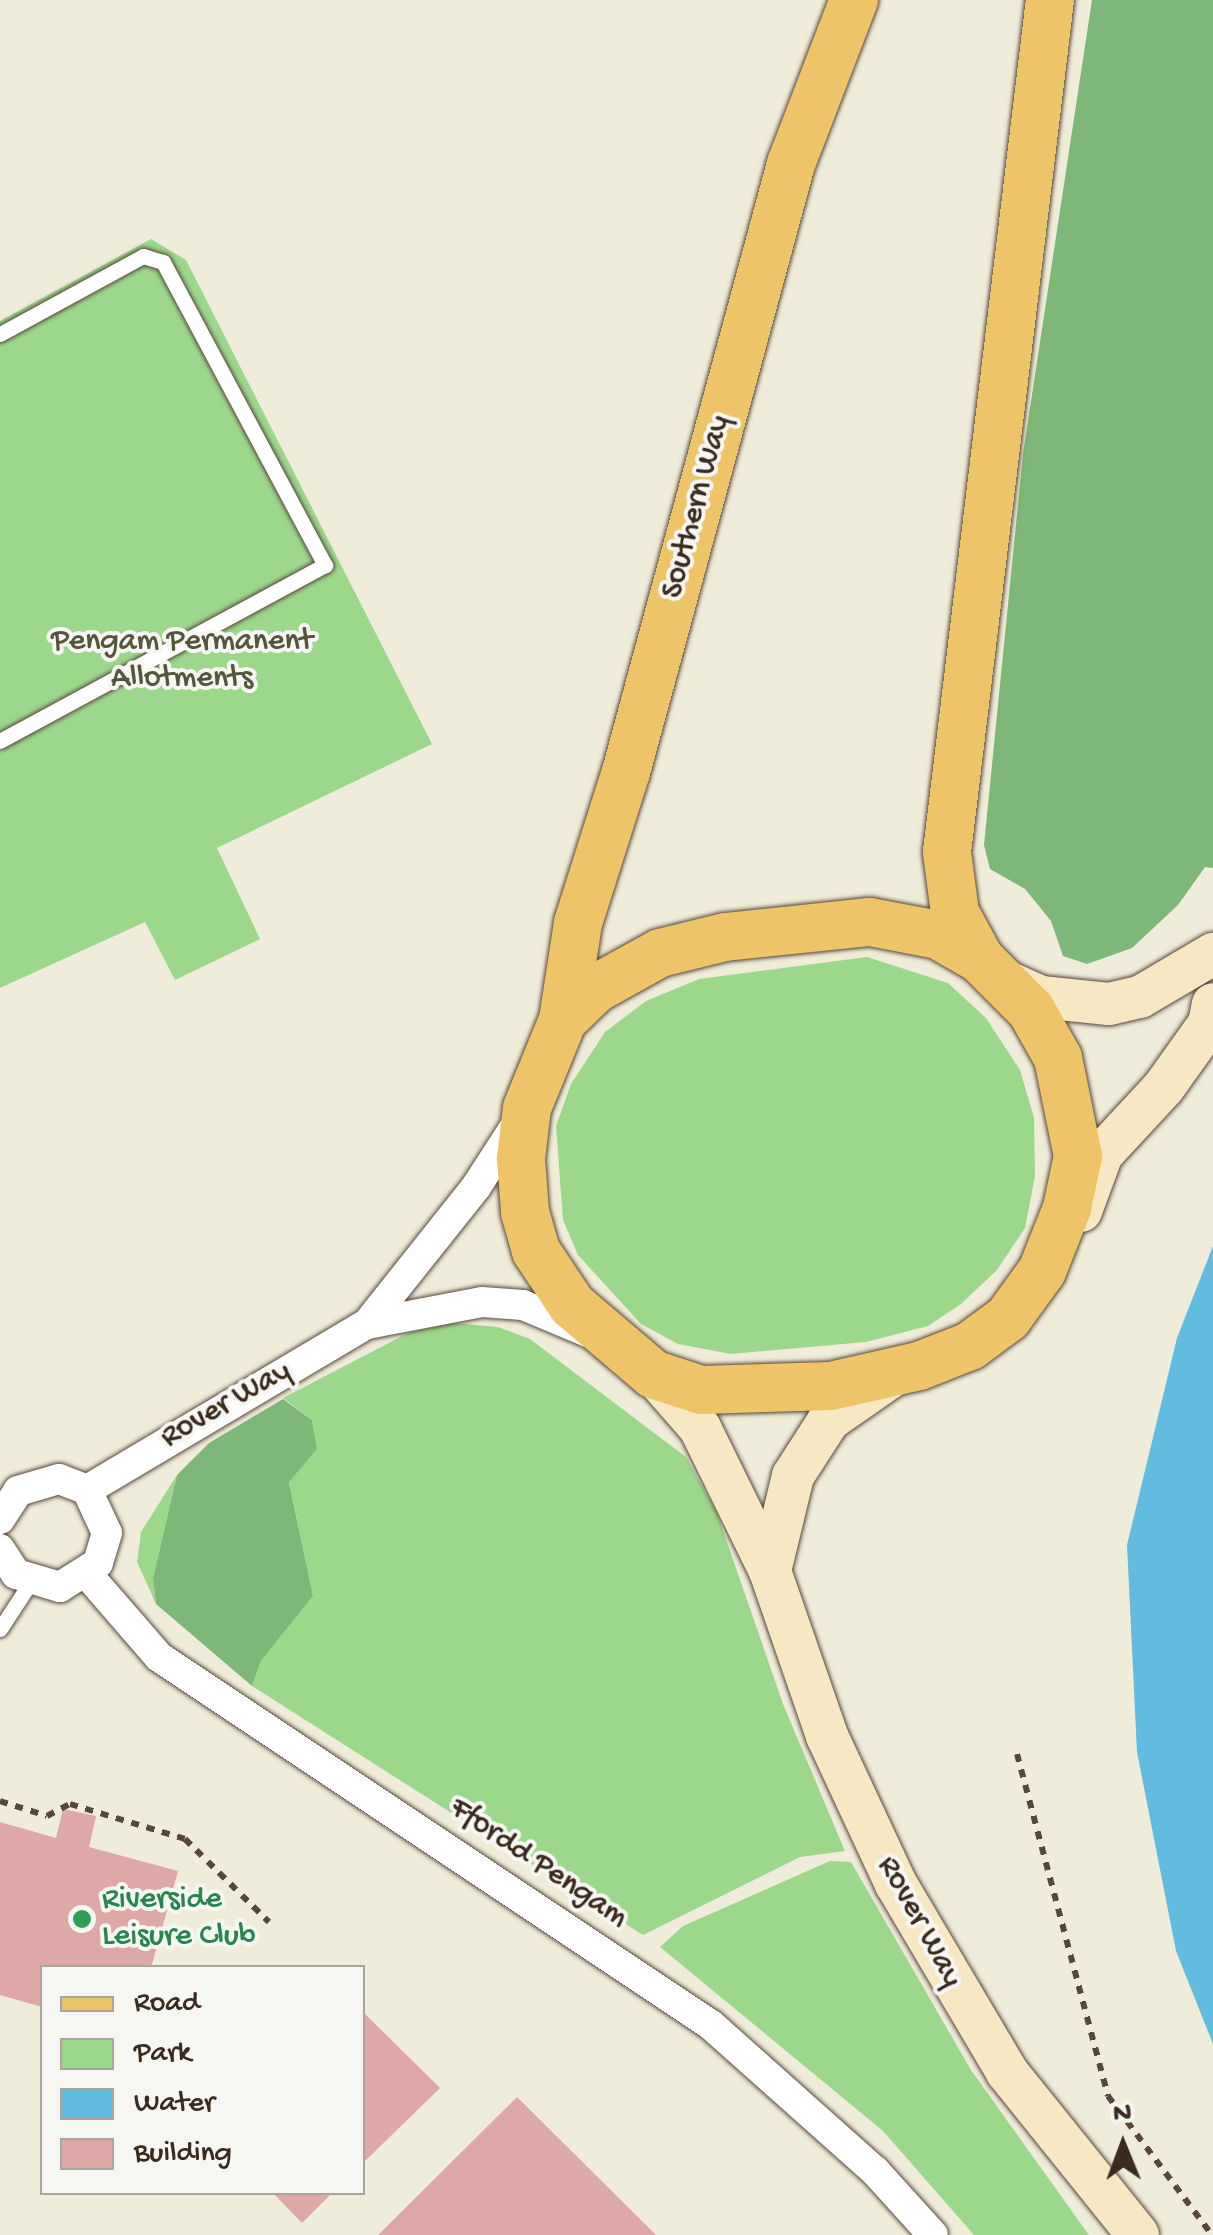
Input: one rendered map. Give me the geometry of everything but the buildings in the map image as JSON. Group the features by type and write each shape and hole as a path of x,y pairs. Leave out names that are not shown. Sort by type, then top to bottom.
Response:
{"main road":[{"name":"Southern Way","path":"564,1020 578,923 626,772 791,164 854,0"},
{"path":"991,969 905,925 870,922 725,937 642,962 595,990 564,1020 527,1108 520,1160 536,1251 572,1305 606,1340 653,1374 701,1390 831,1386 898,1371 970,1346 1008,1318 1042,1271 1078,1156 1072,1106 1058,1058 1031,1010 991,969 955,913 947,852 1050,0"}],"street":[{"path":"991,969 1041,997 1109,1004 1140,998 1213,954"},
{"path":"1042,1271 1078,1218 1102,1154 1164,1087 1209,1024 1213,1004"},
{"path":"367,1324 476,1187 527,1108"},
{"path":"367,1324 482,1302 523,1306 606,1340"},
{"name":"Rover Way","path":"87,1490 367,1324"},
{"path":"770,1571 794,1476 811,1448 829,1420 898,1371"},
{"name":"Rover Way","path":"653,1374 700,1428 770,1571 827,1736 905,1900 1007,2072 1138,2235"},
{"path":"0,1516 30,1483 60,1479 87,1490 107,1533 88,1575 60,1587 30,1583 0,1549"},
{"name":"Ffordd Pengam","path":"88,1575 159,1657 711,2025 875,2171 933,2235"}],"lane":[{"path":"0,334 142,256 163,262 325,565 0,741"},
{"path":"0,1629 30,1583"}],"path":[{"path":"1016,1754 1108,2096 1212,2235"},
{"path":"0,1801 47,1816 70,1804 185,1839 269,1922"}],"green space":[{"path":"1092,0 1213,0 1213,868 1205,867 1178,905 1132,948 1087,964 1063,956 1051,921 1025,889 990,869 984,845 1023,454"},
{"name":"Pengam Permanent Allotments","path":"151,239 186,260 432,744 217,848 260,939 175,980 145,922 0,988 0,321"},
{"path":"867,957 948,983 986,1018 1020,1070 1034,1118 1035,1176 1025,1228 997,1270 961,1304 928,1326 866,1342 731,1354 678,1344 641,1324 578,1255 563,1220 556,1126 571,1084 605,1032 646,1001 699,979"},
{"path":"453,1323 498,1327 530,1339 686,1457 717,1513 783,1704 845,1851 800,1857 643,1935 252,1686 261,1661 313,1596 289,1481 317,1449 312,1420 283,1398 408,1333"},
{"path":"283,1399 312,1420 317,1449 289,1482 313,1596 261,1661 252,1686 156,1604 153,1578 177,1475 209,1443"},
{"path":"177,1475 153,1578 156,1604 137,1562 141,1532"},
{"path":"830,1861 851,1862 971,2070 1089,2235 974,2235 883,2131 660,1947 683,1926"}],"water":[{"path":"1213,1246 1213,2044 1176,1951 1137,1752 1127,1545 1177,1338"}],"place":[{"name":"Riverside Leisure Club","path":"82,1919"}]}
